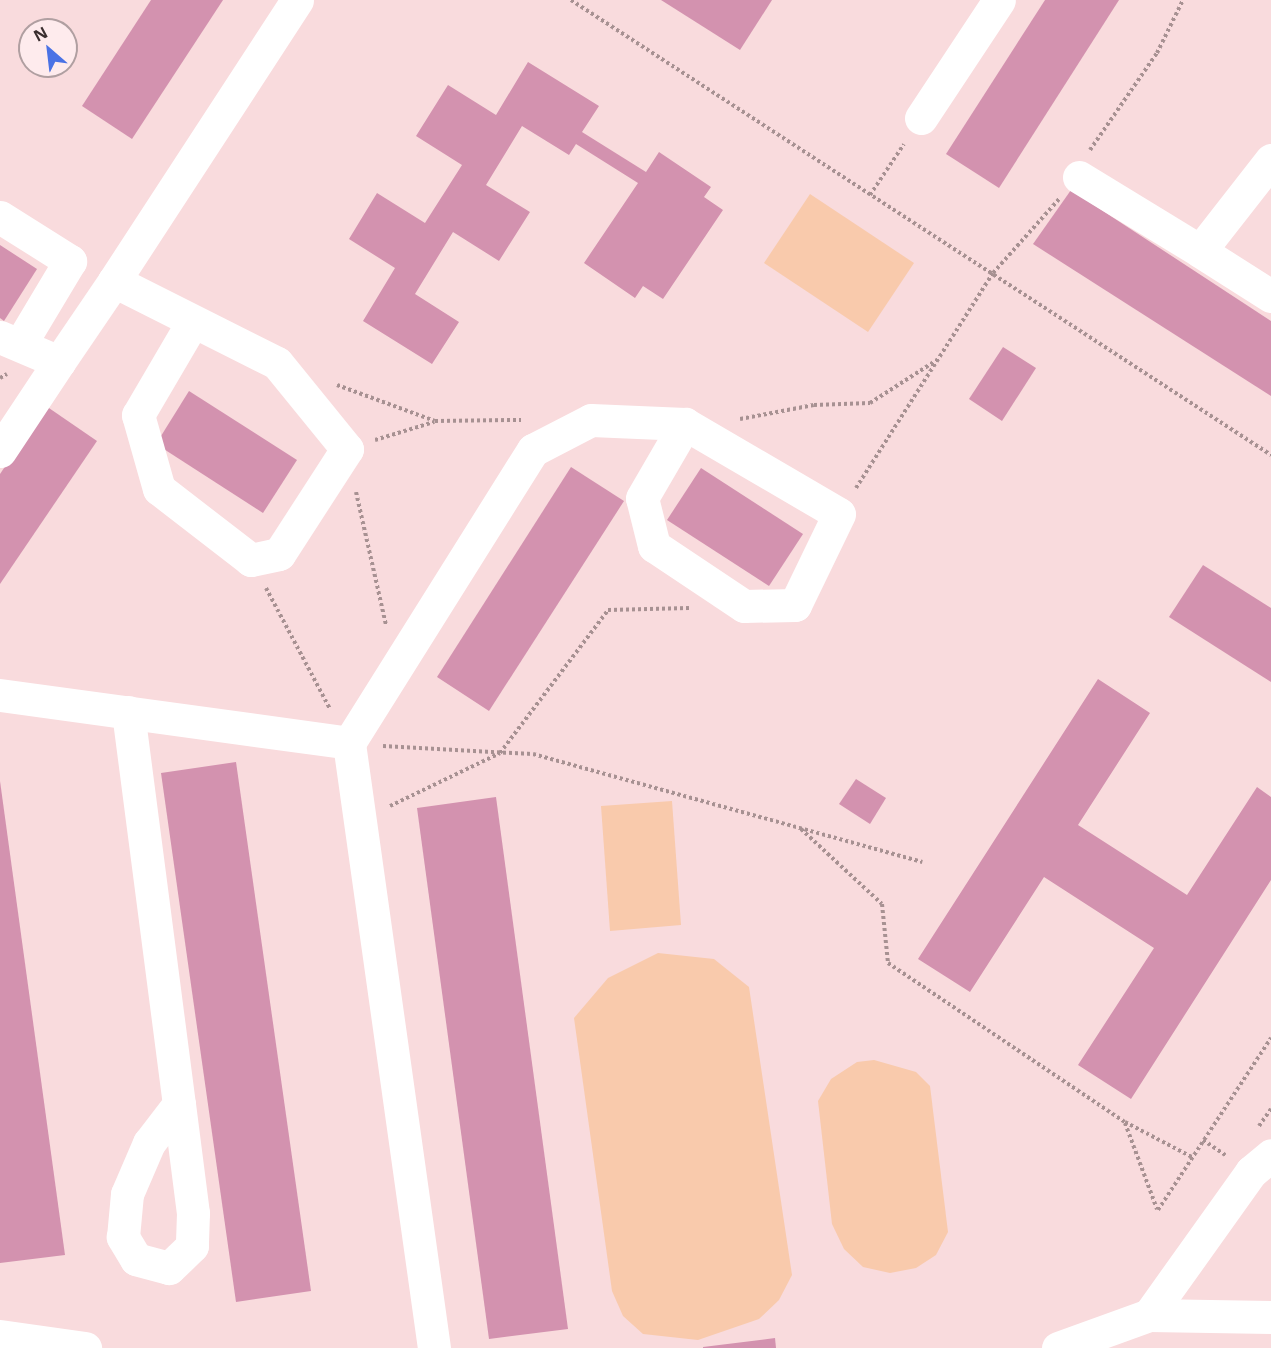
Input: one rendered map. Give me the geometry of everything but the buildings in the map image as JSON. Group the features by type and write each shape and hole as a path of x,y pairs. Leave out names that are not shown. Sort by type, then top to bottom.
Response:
{"street":[{"path":"0,451 297,0"},
{"path":"921,118 999,0"},
{"path":"1200,251 1271,160"},
{"path":"1079,177 1271,296"},
{"path":"0,217 70,261 10,340 59,362"},
{"path":"114,281 192,323 277,363 347,449 279,554 251,560 159,489 138,415 192,323"},
{"path":"434,1348 349,743 533,450 591,420 685,424 839,514 795,605 744,606 654,546 642,498 685,424"},
{"path":"0,695 349,743"},
{"path":"128,712 179,1104"},
{"path":"1058,1348 1114,1340 1149,1315 1251,1173 1271,1155"},
{"path":"1149,1315 1271,1317"},
{"path":"0,1336 85,1348"}],"path":[{"path":"570,0 1271,455"},
{"path":"839,514 993,273 1079,177 1098,132 1157,53 1183,0"},
{"path":"870,195 921,118"},
{"path":"732,420 814,405 870,403 940,358"},
{"path":"330,382 435,421"},
{"path":"396,667 347,449 435,421 531,420"},
{"path":"251,560 349,743 533,754 922,862"},
{"path":"360,820 500,753 608,610 744,606"},
{"path":"801,829 882,904 888,963 1125,1122 1192,1157"},
{"path":"1125,1122 1158,1210 1271,1038"},
{"path":"1203,1140 1235,1162"}],"shaded area":[{"path":"810,194 914,263 868,332 764,263"},
{"path":"672,801 681,925 610,931 601,806"},
{"path":"658,953 714,959 749,987 792,1275 779,1300 759,1319 698,1340 643,1334 623,1316 612,1291 574,1018 608,978"},
{"path":"874,1060 916,1072 930,1086 948,1232 936,1255 916,1268 890,1273 863,1267 844,1249 832,1224 818,1101 831,1079 857,1062"}]}
